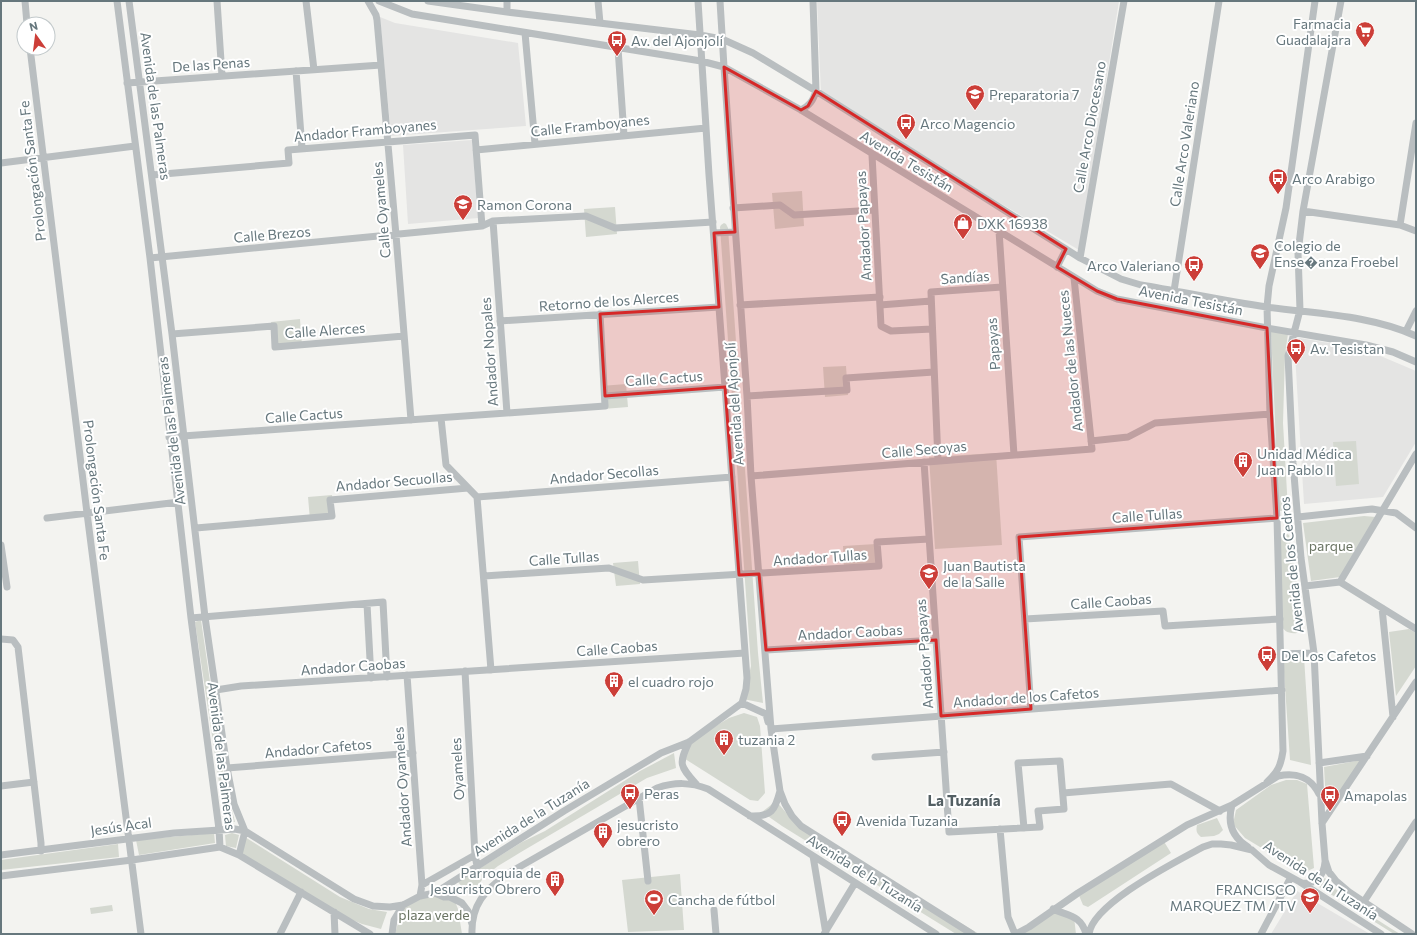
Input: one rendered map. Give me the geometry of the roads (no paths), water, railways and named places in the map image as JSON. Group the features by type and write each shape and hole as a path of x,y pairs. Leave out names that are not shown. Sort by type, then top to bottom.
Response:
{"street":[{"path":"25,1 27,16"},
{"name":"Avenida de las Palmeras","path":"117,1 150,258 169,437 179,502 191,618 219,829 220,847"},
{"name":"Avenida de las Palmeras","path":"129,1 172,334 183,436 196,528 205,616 227,768 234,804 244,831 239,855"},
{"path":"217,1 222,76"},
{"path":"306,1 314,70"},
{"name":"Calle Oyameles","path":"368,1 376,15 411,420"},
{"name":"Avenida Tesistán","path":"379,1 412,14 701,61 724,67 801,110 872,155 1097,291 1117,299 1267,328 1366,345 1393,352 1416,362"},
{"name":"Avenida Tesistán","path":"428,1 722,39 753,53 816,91 1080,258 1121,279 1141,285 1267,307 1300,310 1375,322 1406,331 1416,336"},
{"path":"506,1 507,12"},
{"path":"598,1 600,23"},
{"name":"Avenida del Ajonjolí","path":"698,1 701,61 747,678 742,703"},
{"name":"Avenida del Ajonjolí","path":"720,1 734,232 747,396 751,476 766,650 771,729"},
{"path":"801,110 808,106 816,91 813,1"},
{"name":"Calle Arco Diocesano","path":"1080,258 1124,1"},
{"path":"1210,1 1219,3"},
{"name":"Avenida de los Cedros","path":"1267,782 1275,774 1281,764 1283,751 1277,518 1270,414 1267,307 1269,286 1286,208 1316,1"},
{"name":"Avenida de los Cedros","path":"1320,795 1314,653 1301,558 1293,463 1288,356 1300,310 1298,253 1303,211 1340,1"},
{"name":"Calle Arco Valeriano","path":"1174,291 1219,3"},
{"path":"525,33 535,144"},
{"path":"618,48 624,135"},
{"name":"Prolongación Santa Fe","path":"31,56 87,513 141,934"},
{"name":"De las Penas","path":"127,83 381,65"},
{"path":"296,71 302,148"},
{"path":"1400,225 1416,123"},
{"name":"Calle Framboyanes","path":"476,150 706,128"},
{"name":"Andador Framboyanes","path":"152,175 289,163 288,150 388,141 475,135 476,150"},
{"path":"1,163 135,146"},
{"path":"476,150 482,226"},
{"name":"Andador Papayas","path":"872,155 881,326 891,331 932,329"},
{"path":"733,208 780,205 794,215 874,210"},
{"path":"1303,211 1400,225 1416,231"},
{"path":"396,235 482,226 493,221 586,216 615,228 713,222"},
{"name":"Andador Nopales","path":"441,418 507,413 493,221"},
{"name":"Papayas","path":"999,231 1014,455"},
{"path":"714,233 734,232"},
{"name":"Calle Brezos","path":"150,258 396,235"},
{"path":"1057,267 1066,249"},
{"name":"Andador de las Nueces","path":"1074,278 1091,441"},
{"name":"Sandías","path":"880,305 931,301 930,292 1002,287"},
{"path":"740,305 880,296"},
{"path":"931,301 938,461"},
{"name":"Retorno de los Alerces","path":"500,320 719,307"},
{"path":"1406,331 1416,311"},
{"path":"507,413 606,406 600,314"},
{"name":"Calle Alerces","path":"172,334 274,326 275,346 404,336"},
{"path":"747,396 847,390 846,378 934,372"},
{"name":"Calle Cactus","path":"605,396 725,387"},
{"path":"1091,441 1128,437 1155,423 1270,414"},
{"path":"441,418 446,465 477,497 490,670"},
{"name":"Calle Cactus","path":"169,437 441,418"},
{"name":"Calle Secoyas","path":"751,476 1092,449 1091,441"},
{"path":"1340,582 1416,454"},
{"name":"Andador Papayas","path":"924,462 949,832 1000,829"},
{"name":"Andador Secollas","path":"477,497 732,477"},
{"name":"Andador Secuollas","path":"196,528 332,516 330,500 468,488"},
{"path":"48,518 179,502"},
{"path":"1298,516 1372,509 1383,510 1396,513 1416,528"},
{"name":"Calle Tullas","path":"1025,619 1019,537 1277,518"},
{"name":"Andador Tullas","path":"759,574 879,566 877,542 929,539"},
{"path":"1,546 7,587"},
{"name":"Calle Tullas","path":"484,576 609,568 643,580 739,575"},
{"path":"739,575 759,574"},
{"path":"1305,586 1340,582 1416,629"},
{"path":"191,618 382,602 387,676"},
{"path":"367,604 371,678"},
{"path":"1382,608 1393,717"},
{"name":"Calle Caobas","path":"1025,619 1164,610 1164,626 1280,619"},
{"path":"1025,619 1031,709"},
{"path":"3,639 13,640 18,648 41,851"},
{"name":"Andador Caobas","path":"766,650 936,640"},
{"name":"Calle Caobas","path":"490,670 745,652"},
{"path":"1281,654 1314,653"},
{"name":"Andador Caobas","path":"216,690 241,686 490,670"},
{"name":"Oyameles","path":"465,671 475,855 477,866"},
{"name":"Andador Oyameles","path":"407,675 422,885 420,896"},
{"path":"1322,823 1416,682"},
{"name":"Andador de los Cafetos","path":"771,729 1282,690"},
{"path":"742,703 766,714 771,729"},
{"name":"Avenida de la Tuzanía","path":"244,831 354,899 373,906 390,907 403,905 420,896 435,893 661,753 689,742 742,703"},
{"name":"Avenida de la Tuzanía","path":"771,729 780,791 792,816 801,826 972,934"},
{"path":"689,742 682,757 682,763 683,768 697,785"},
{"path":"875,758 944,752"},
{"name":"Andador Cafetos","path":"227,768 412,753"},
{"path":"1319,763 1367,756"},
{"path":"1024,828 1018,763 1060,761 1064,809 1038,811 1040,827 1024,828 1000,829 1008,917 1016,934 1186,825 1232,805 1278,776 1285,774 1300,776 1312,783 1320,795"},
{"path":"1,786 34,782"},
{"name":"Avenida de la Tuzanía","path":"472,934 475,908 492,885 507,874 657,788 669,784 684,783 697,785 708,789 936,934"},
{"path":"1063,793 1171,784 1220,811"},
{"path":"750,816 760,816 772,811 780,791"},
{"name":"Avenida de la Tuzanía","path":"1320,795 1325,860 1329,872 1336,881 1363,903 1412,934"},
{"path":"639,798 648,881"},
{"path":"1232,805 1230,818 1232,833 1244,845 1252,850"},
{"path":"1363,903 1416,822"},
{"name":"Jesús Acal","path":"1,855 174,833 219,829 235,829 244,831"},
{"name":"Avenida de la Tuzanía","path":"1089,934 1090,929 1106,907 1127,891 1203,847 1212,844 1231,844 1252,850 1269,865 1300,882 1381,934"},
{"path":"1,876 132,860 220,847 239,855 370,934"},
{"path":"422,885 475,855"},
{"path":"813,856 825,934"},
{"path":"1300,882 1310,883 1319,878 1324,870 1325,860"},
{"path":"1261,934 1291,877"},
{"path":"825,934 856,883"},
{"path":"280,934 301,892"},
{"path":"435,893 444,897 450,897 462,903 468,911 472,924"},
{"path":"392,934 394,920 403,905"},
{"path":"1053,909 1074,917 1082,926 1086,934"},
{"path":"714,910 716,934"},
{"path":"334,912 335,934"}],"place":[{"name":"Farmacia Guadalajara","path":"1365,48"},
{"name":"Av. del Ajonjolí","path":"617,57"},
{"name":"Preparatoria 7","path":"975,111"},
{"name":"Arco Magencio","path":"906,140"},
{"name":"Arco Arabigo","path":"1278,195"},
{"name":"Ramon Corona","path":"463,221"},
{"name":"DXK 16938","path":"963,240"},
{"name":"Colegio de Ense�anza Froebel","path":"1260,270"},
{"name":"Arco Valeriano","path":"1194,282"},
{"name":"Av. Tesistan","path":"1296,365"},
{"name":"Unidad Médica Juan Pablo II","path":"1243,478"},
{"name":"Juan Bautista de la Salle","path":"929,590"},
{"name":"De Los Cafetos","path":"1267,672"},
{"name":"el cuadro rojo","path":"614,698"},
{"name":"tuzania 2","path":"724,756"},
{"name":"Peras","path":"630,810"},
{"name":"Amapolas","path":"1330,812"},
{"name":"Avenida Tuzania","path":"842,837"},
{"name":"jesucristo obrero","path":"603,849"},
{"name":"Parroquia de Jesucristo Obrero","path":"555,897"},
{"name":"FRANCISCO MARQUEZ TM / TV","path":"1310,914"},
{"name":"Cancha de fútbol","path":"654,916"}],"district":[{"name":"La Tuzanía","path":"964,800"}],"park label":[{"name":"parque","path":"1331,545"},
{"name":"plaza verde","path":"434,914"}]}
